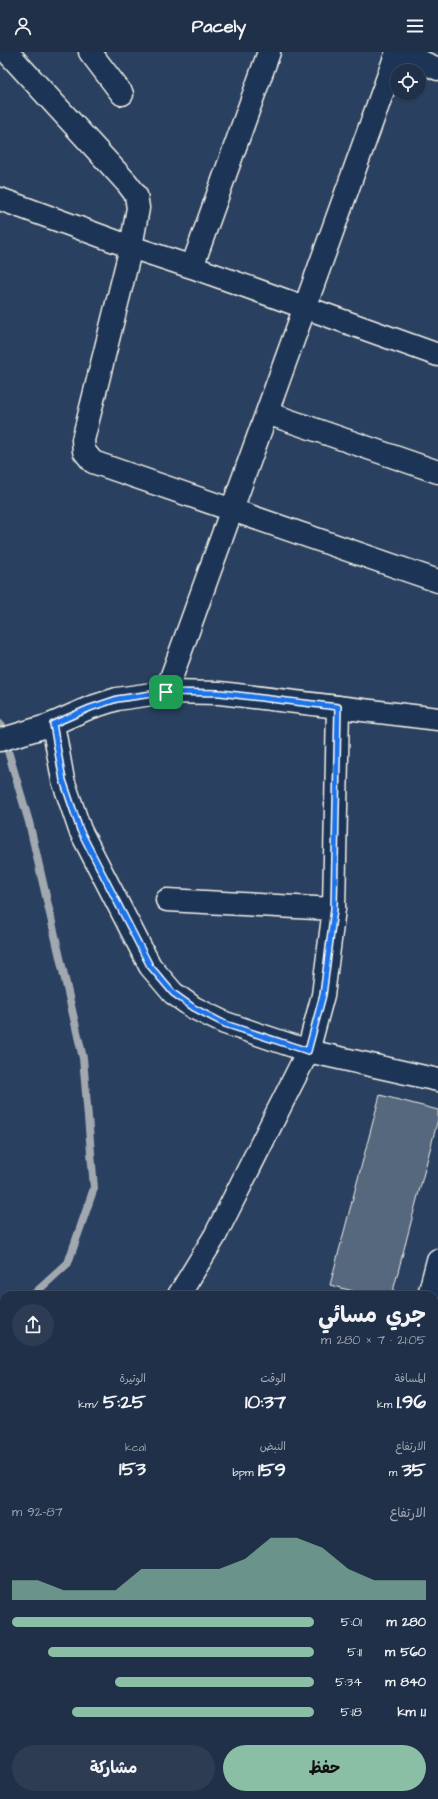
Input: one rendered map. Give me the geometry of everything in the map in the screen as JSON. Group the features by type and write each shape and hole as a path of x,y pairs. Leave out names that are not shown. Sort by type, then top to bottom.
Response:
{"street":[{"path":"7,52 127,183 136,195 138,208 131,247 83,440 84,451 93,462 231,511 438,581"},
{"path":"90,52 122,94"},
{"path":"192,267 269,52"},
{"path":"166,692 398,52 438,68"},
{"path":"0,199 131,247 306,306 438,354"},
{"path":"267,413 438,472"},
{"path":"0,740 52,724 90,708 117,699 166,692 220,693 438,718"},
{"path":"181,1291 215,1236 308,1051 323,995 334,909 338,707"},
{"path":"52,724 63,780 80,830 150,966 173,993 194,1008 225,1024 308,1051 438,1080"},
{"path":"167,900 334,909"},
{"path":"430,1291 438,1260"}],"building":[{"path":"380,1095 438,1110 438,1119 393,1291 353,1291 330,1285"}],"waterway":[{"path":"0,724 29,822 83,1058 94,1188 68,1263 37,1291"}],"route":[{"path":"166,692 220,693 338,707 334,909 323,995 308,1051 225,1024 194,1008 173,993 150,966 134,932 80,830 63,780 53,724 90,708 117,699 166,692"}]}
